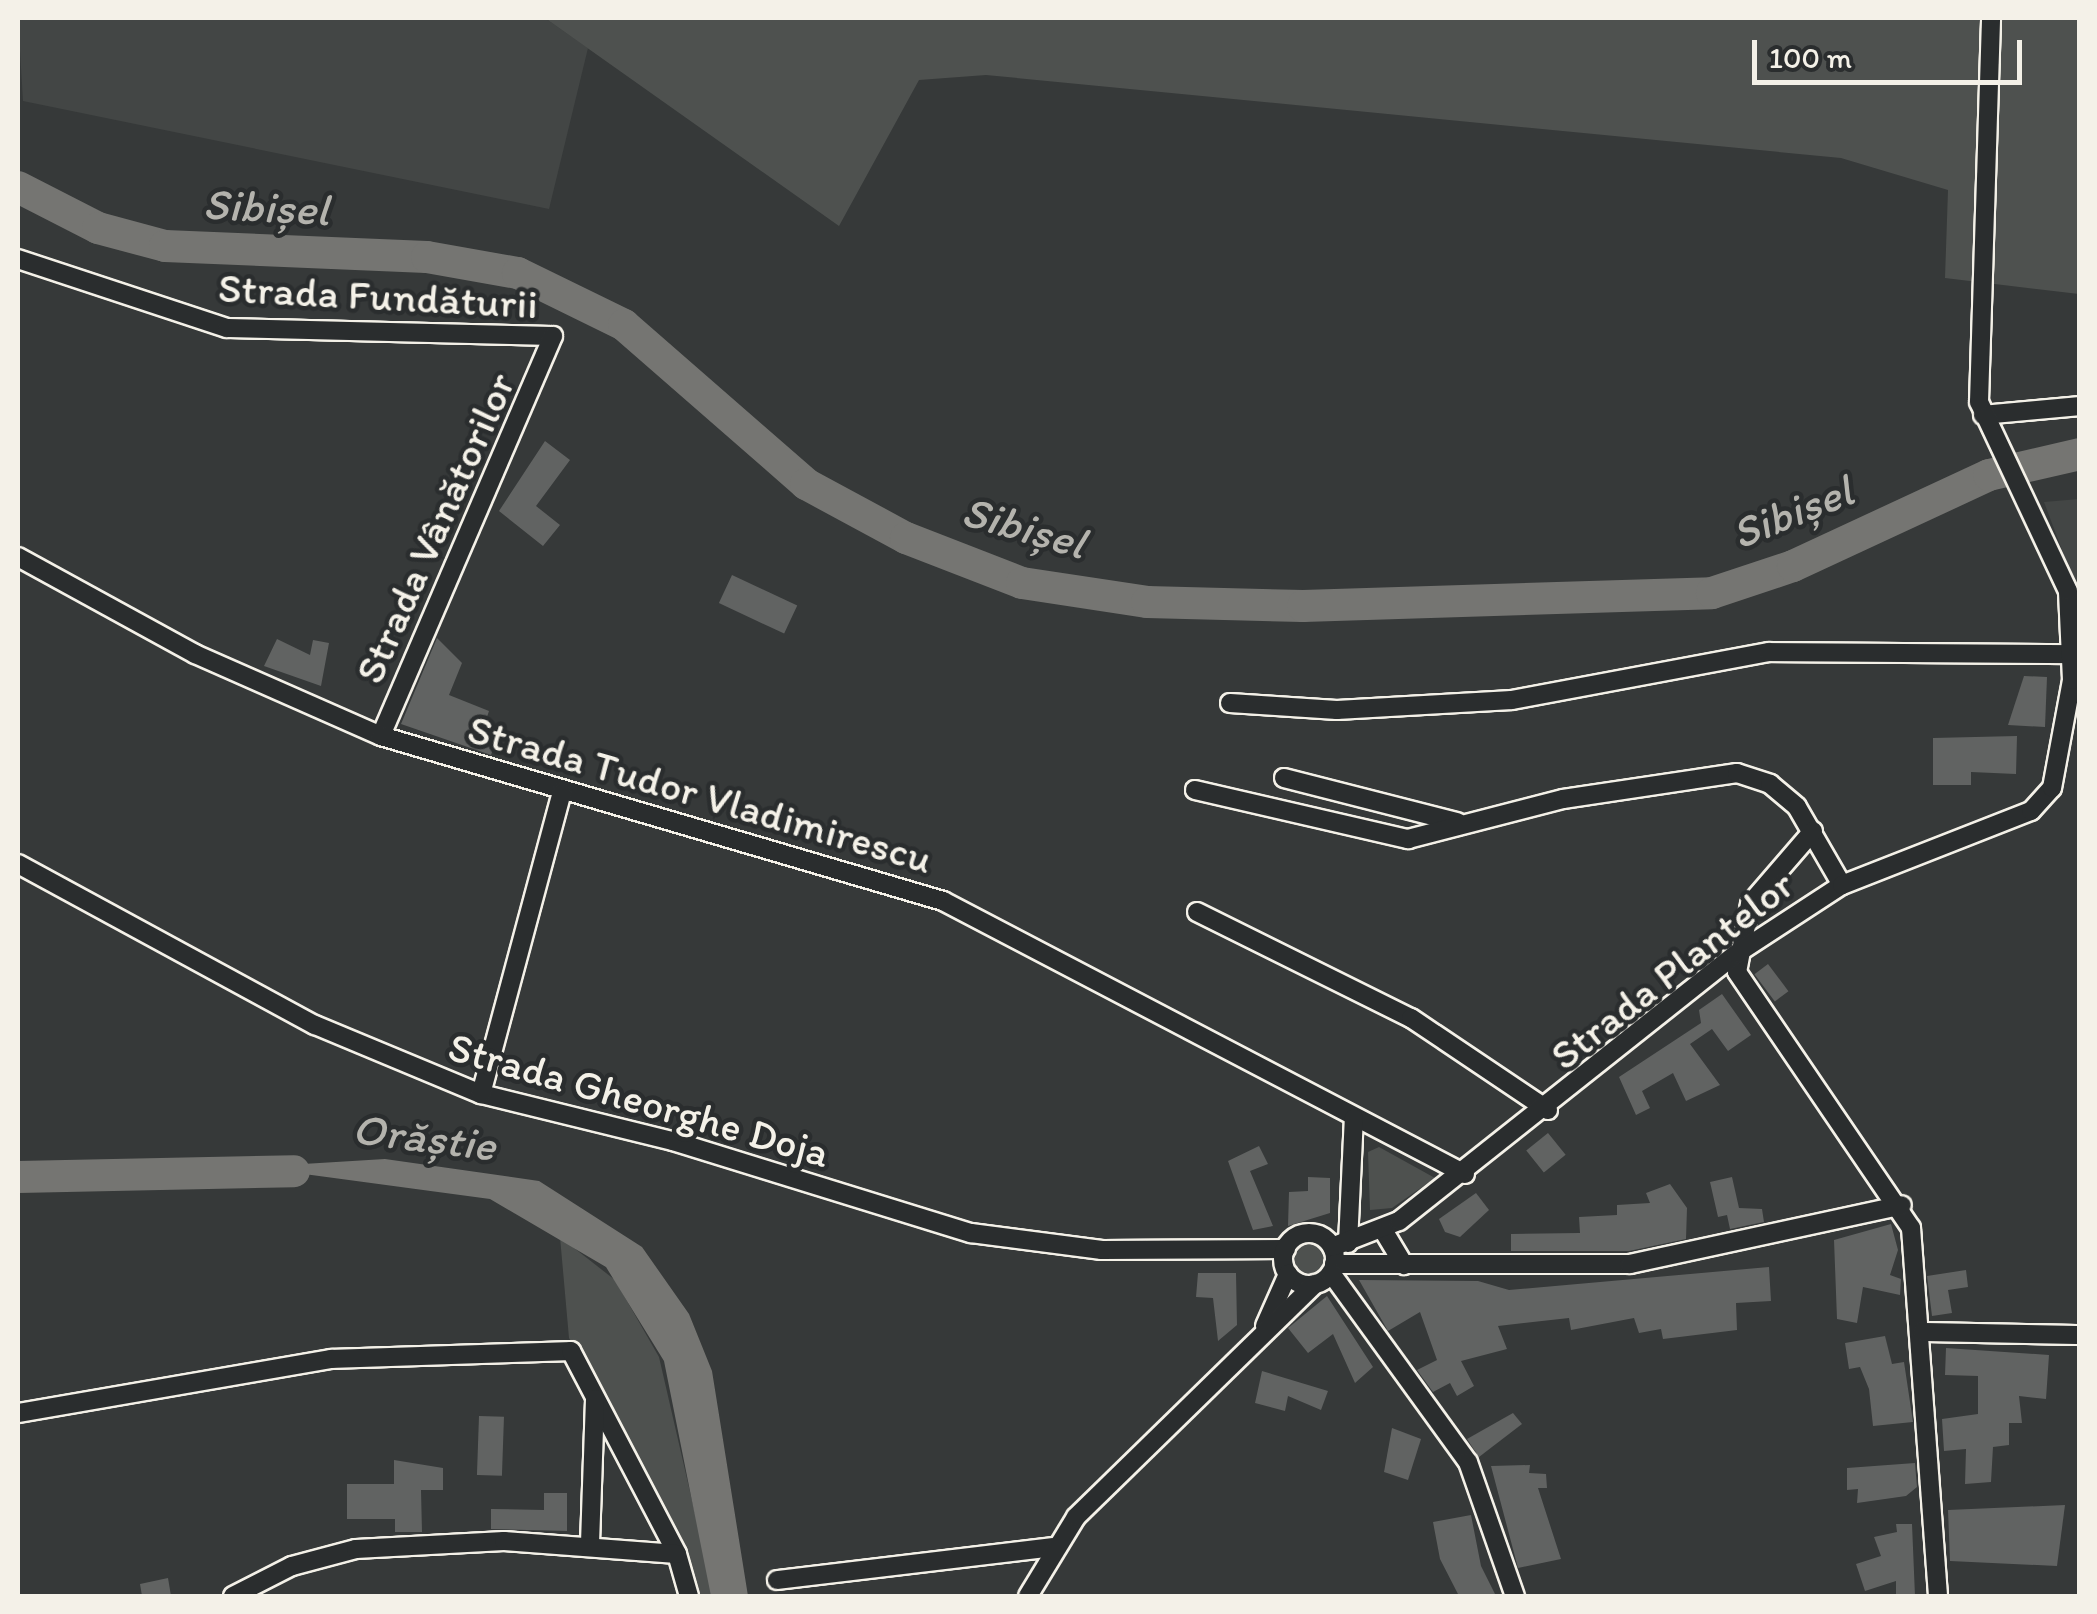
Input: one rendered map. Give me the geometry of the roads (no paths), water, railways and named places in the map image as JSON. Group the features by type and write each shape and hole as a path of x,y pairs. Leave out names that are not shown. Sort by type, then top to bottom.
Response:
{"street":[{"path":"1991,18 1978,292 1984,419 2080,406"},
{"name":"Strada Fundăturii","path":"18,259 227,328 544,332 554,350"},
{"name":"Strada Vânătorilor","path":"382,736 554,350"},
{"name":"Strada Plantelor","path":"1028,1596 1053,1547 1332,1262 1465,1174 1736,954 1842,885 2044,801 2064,748 2074,654 2068,591 1984,419"},
{"name":"Strada Tudor Vladimirescu","path":"18,557 182,647 382,736 943,901 1465,1174"},
{"path":"1230,703 1374,710 1529,698 1769,652 2074,654"},
{"path":"1195,790 1382,836 1428,836 1470,822 1736,773 1785,795 1813,831 1842,885"},
{"path":"1284,778 1428,820 1470,822"},
{"path":"480,1094 562,792"},
{"path":"1813,831 1750,904 1736,954 1741,986 1902,1205 1922,1332 1938,1596"},
{"name":"Strada Gheorghe Doja","path":"18,864 315,1026 480,1094 672,1141 971,1233 1102,1250 1286,1248 1312,1233 1332,1262"},
{"path":"1197,912 1412,1018 1548,1110"},
{"path":"1354,1118 1332,1262 1468,1462 1515,1596"},
{"path":"1286,1248 1288,1274 1332,1262 1644,1262 1902,1205"},
{"path":"1383,1230 1404,1265"},
{"name":"Strada Plantelor","path":"1263,1331 1288,1274"},
{"path":"1922,1332 2080,1335"},
{"path":"18,1413 331,1359 570,1351 677,1554 690,1596"},
{"path":"590,1542 595,1398"},
{"path":"233,1596 341,1552 590,1542 677,1554"},
{"path":"777,1580 1053,1547"}],"waterway":[{"name":"Sibișel","path":"18,187 98,228 165,246 427,257 518,273 624,325 806,484 906,538 1022,583 1147,602 1303,606 1712,593 1793,566 1989,475 2080,454"},
{"name":"Orăștie","path":"18,1177 294,1171"}]}
